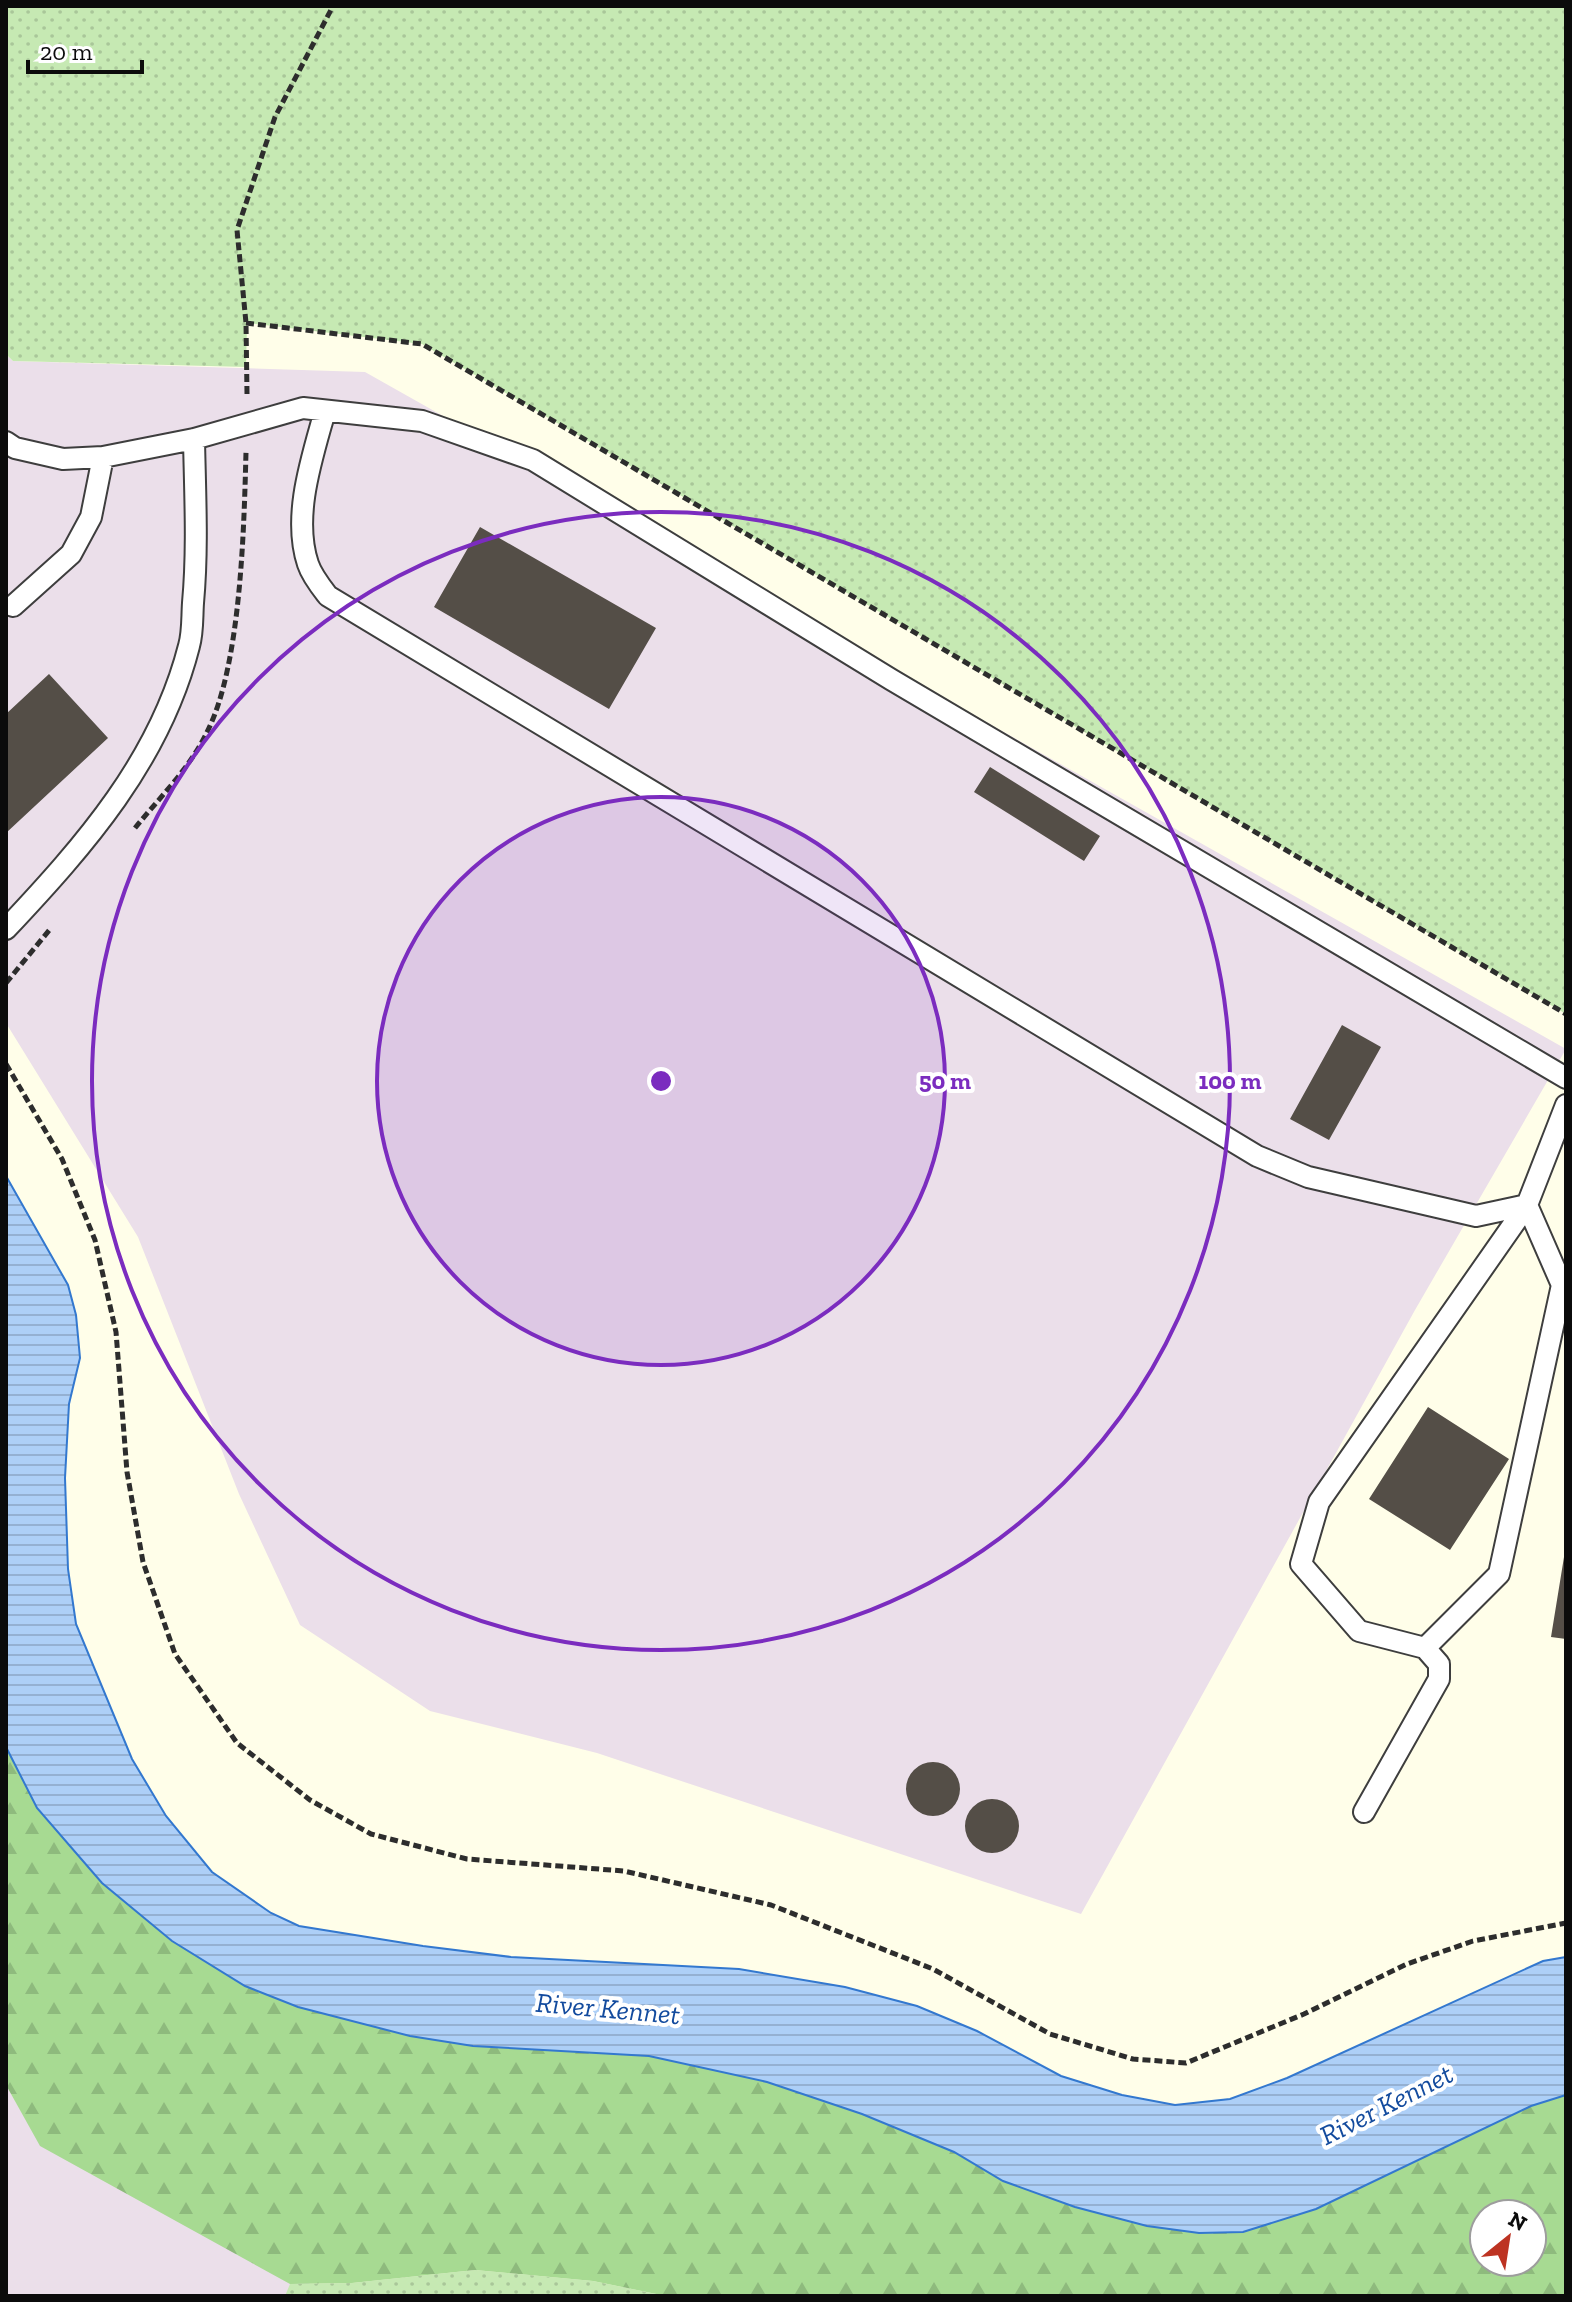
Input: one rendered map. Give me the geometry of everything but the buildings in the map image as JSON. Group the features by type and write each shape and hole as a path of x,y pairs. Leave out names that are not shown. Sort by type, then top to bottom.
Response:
{"lane":[{"path":"6,442 15,448 63,459 103,457 194,439 303,408 422,421 533,460 906,689 1566,1078"},
{"path":"325,411 310,463 302,535 309,567 328,596 1257,1156 1308,1177 1476,1216 1527,1205"},
{"path":"6,929 68,863 124,792 161,725 190,644 197,553 194,439"},
{"path":"13,606 71,554 91,517 103,457"},
{"path":"1364,1812 1439,1679 1439,1664 1425,1648 1359,1631 1301,1564 1319,1502 1527,1205 1566,1105"},
{"path":"1425,1648 1499,1574 1564,1286 1527,1205"}],"path":[{"path":"224,693 244,517 247,425 246,323 242,247 237,230 275,117 333,6"},
{"path":"246,323 422,344 1566,1014"},
{"path":"6,1064 62,1159 95,1240 116,1332 127,1472 143,1562 175,1654 237,1743 310,1800 371,1834 467,1859 624,1871 771,1905 933,1969 983,2000 1050,2034 1133,2059 1186,2063 1304,2014 1407,1964 1473,1941 1566,1923"}],"shaded area":[{"path":"6,354 13,361 365,372 1566,1049 1415,1310 1081,1914 597,1753 430,1711 300,1625 239,1494 138,1237 6,1023"},
{"path":"6,2085 41,2146 328,2293 1566,2296 6,2296"}],"green space":[{"path":"6,6 1566,6 1566,1014 422,344 247,323 246,367 13,361 6,354"},
{"path":"6,1747 37,1808 298,2007 410,2036 473,2046 649,2056 767,2082 862,2114 954,2152 1003,2181 1075,2207 1147,2226 1199,2233 1243,2232 1425,2156 1531,2106 1566,2095 1566,2296 666,2296 593,2281 475,2270 352,2283 290,2284 40,2146 6,2085"},
{"path":"475,2270 593,2281 666,2296 285,2296 290,2284 352,2283"}],"water":[{"name":"River Kennet","path":"6,1176 68,1285 76,1315 80,1358 69,1404 65,1478 68,1569 76,1624 132,1759 166,1816 212,1872 271,1913 299,1926 423,1946 511,1957 739,1969 845,1987 917,2006 977,2031 1061,2076 1122,2095 1175,2105 1230,2099 1287,2078 1543,1961 1566,1957 1566,2095 1531,2106 1316,2209 1243,2232 1199,2233 1147,2226 1075,2207 1003,2181 954,2152 862,2114 767,2082 649,2056 473,2046 410,2036 298,2007 245,1986 172,1941 102,1883 37,1808 6,1747"}]}
